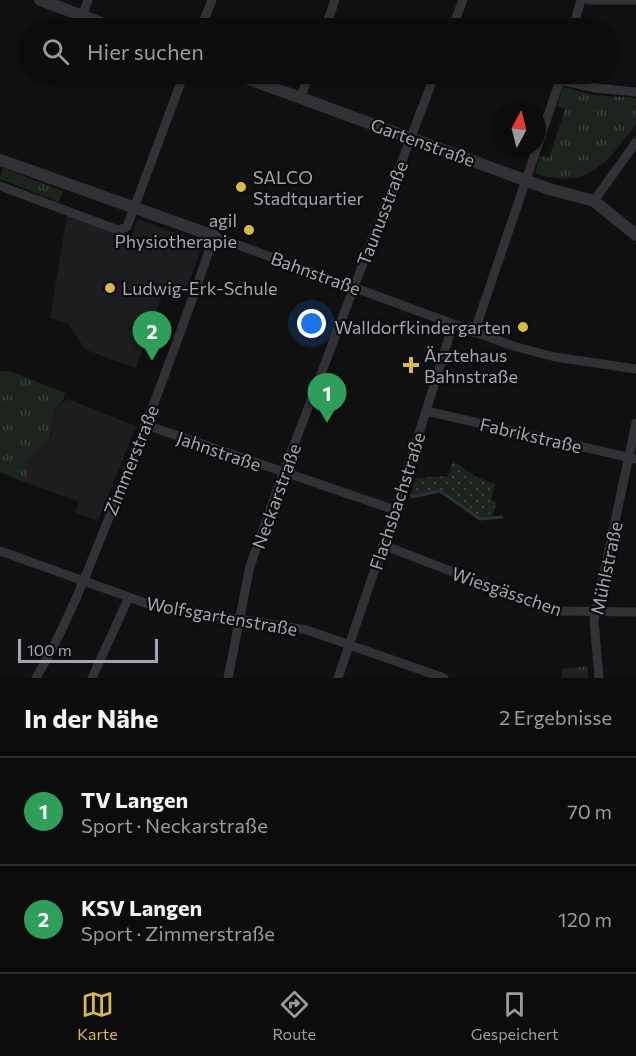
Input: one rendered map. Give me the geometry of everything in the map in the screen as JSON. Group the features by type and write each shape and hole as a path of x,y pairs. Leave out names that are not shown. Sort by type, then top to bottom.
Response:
{"street":[{"path":"40,0 88,18"},
{"path":"82,16 88,0"},
{"path":"205,18 212,0"},
{"path":"329,18 335,0"},
{"path":"456,18 463,0"},
{"path":"576,18 581,0"},
{"path":"589,0 636,0"},
{"path":"0,186 118,230 127,227 180,84"},
{"name":"Gartenstraße","path":"264,84 527,180 594,201 636,235"},
{"path":"301,97 306,84"},
{"name":"Taunusstraße","path":"353,286 431,84"},
{"path":"474,333 559,84"},
{"path":"582,84 594,88 636,92"},
{"path":"594,201 636,142"},
{"name":"Bahnstraße","path":"0,160 353,286 474,333 546,355 636,369"},
{"name":"Zimmerstraße","path":"36,678 56,642 82,583 146,426 214,236"},
{"name":"Neckarstraße","path":"228,678 241,620 246,582 283,474 353,286"},
{"name":"Flachsbachstraße","path":"338,678 395,510 453,324"},
{"name":"Fabrikstraße","path":"426,411 632,458"},
{"name":"Mühlstraße","path":"599,678 594,620 632,458 636,423"},
{"name":"Jahnstraße","path":"146,426 395,510"},
{"name":"Wiesgässchen","path":"383,545 554,611 636,612"},
{"name":"Wolfsgartenstraße","path":"0,551 128,599 178,611 288,626 350,644 444,678"},
{"path":"92,678 128,599"}],"shaded area":[{"name":"Ludwig-Erk-Schule","path":"67,215 131,238 137,219 203,243 186,292 166,284 136,368 86,350 68,324 50,318"},
{"path":"68,399 136,426 98,521 75,513 79,502 27,483 27,464 51,435 55,408"}],"green space":[{"path":"563,87 593,95 636,98 636,122 614,152 595,169 574,178 550,177 535,173 540,156 549,158 565,109 557,106"},
{"path":"3,168 63,191 59,202 0,179"},
{"path":"0,371 13,372 65,393 63,401 55,408 50,435 27,464 27,483 0,472"},
{"path":"453,461 476,477 495,484 491,500 497,502 492,517 480,518 441,490 410,497 416,478 448,476"},
{"path":"587,666 588,678 562,678 562,669"}],"waterway":[{"path":"412,497 440,491 480,519 502,517"}],"place":[{"name":"SALCO Stadtquartier","path":"241,187"},
{"name":"agil Physiotherapie","path":"249,230"},
{"name":"Ludwig-Erk-Schule","path":"110,288"},
{"name":"Walldorfkindergarten","path":"523,327"},
{"name":"KSV Langen","path":"152,361"},
{"name":"Ärztehaus Bahnstraße","path":"411,365"},
{"name":"TV Langen","path":"327,423"}]}
